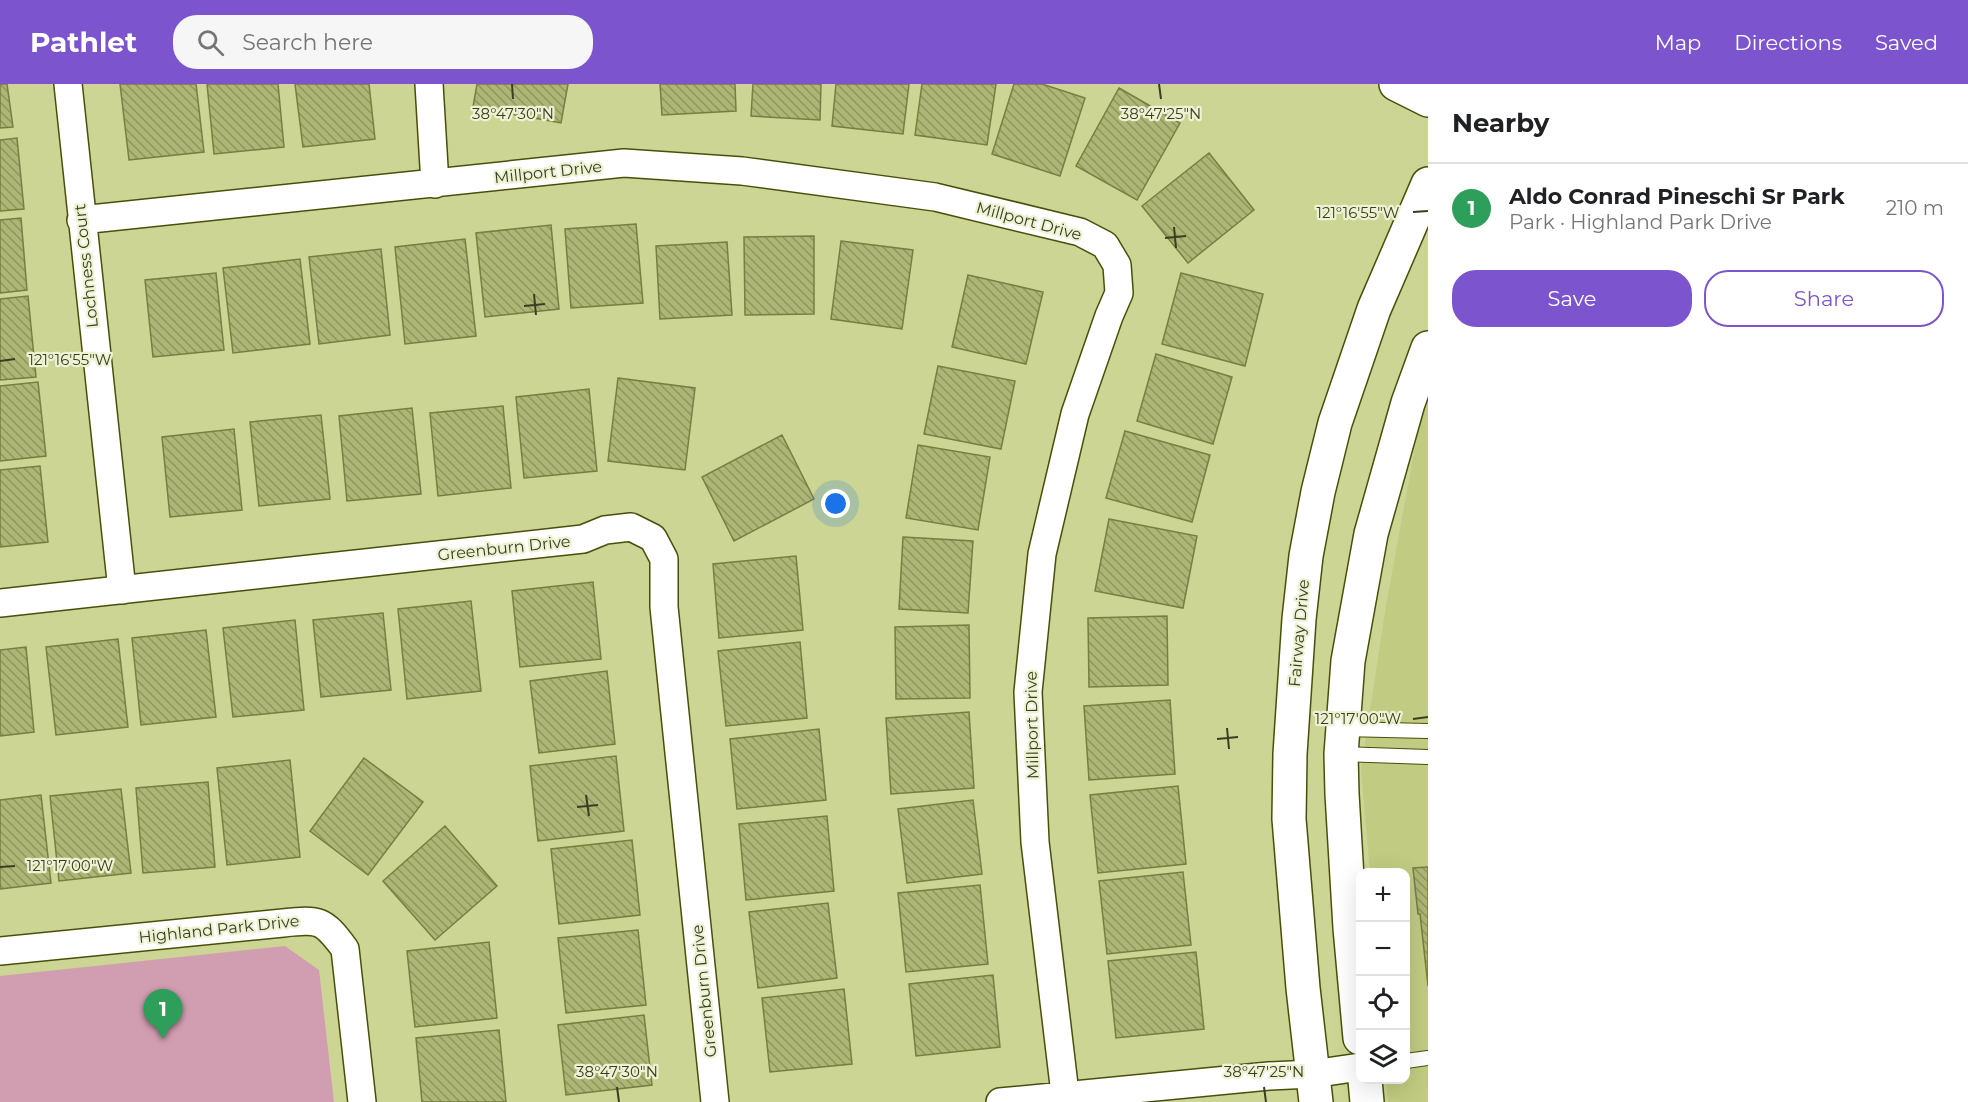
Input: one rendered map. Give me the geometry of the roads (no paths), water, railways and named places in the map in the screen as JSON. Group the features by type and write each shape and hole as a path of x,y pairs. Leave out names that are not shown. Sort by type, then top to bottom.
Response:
{"main road":[{"path":"1396,84 1428,100"},
{"name":"Fairway Drive","path":"1314,1088 1289,819 1290,754 1299,619 1306,556 1318,492 1335,423 1374,309 1428,183"},
{"path":"1359,1030 1350,928 1342,742 1348,661 1371,534 1408,403 1428,348"},
{"path":"1366,1084 1368,1102"}],"street":[{"name":"Lochness Court","path":"68,84 122,590"},
{"path":"429,84 435,184"},
{"name":"Millport Drive","path":"81,220 624,164 742,171 935,197 1080,232 1105,245 1117,265 1119,293 1075,414 1042,554 1028,693 1035,842 1066,1098"},
{"name":"Greenburn Drive","path":"0,603 583,539 605,530 631,527 653,538 664,559 664,607 715,1102"},
{"name":"Highland Park Drive","path":"0,951 299,921 320,922 331,930 345,948 362,1102"},
{"path":"1000,1102 1066,1098 1269,1076 1314,1088 1356,1069"}],"lane":[{"path":"1342,742 1428,731"},
{"path":"1342,742 1428,757"},
{"path":"1410,1060 1428,1058"}],"place":[{"name":"Aldo Conrad Pineschi Sr Park","path":"163,1039"}]}
